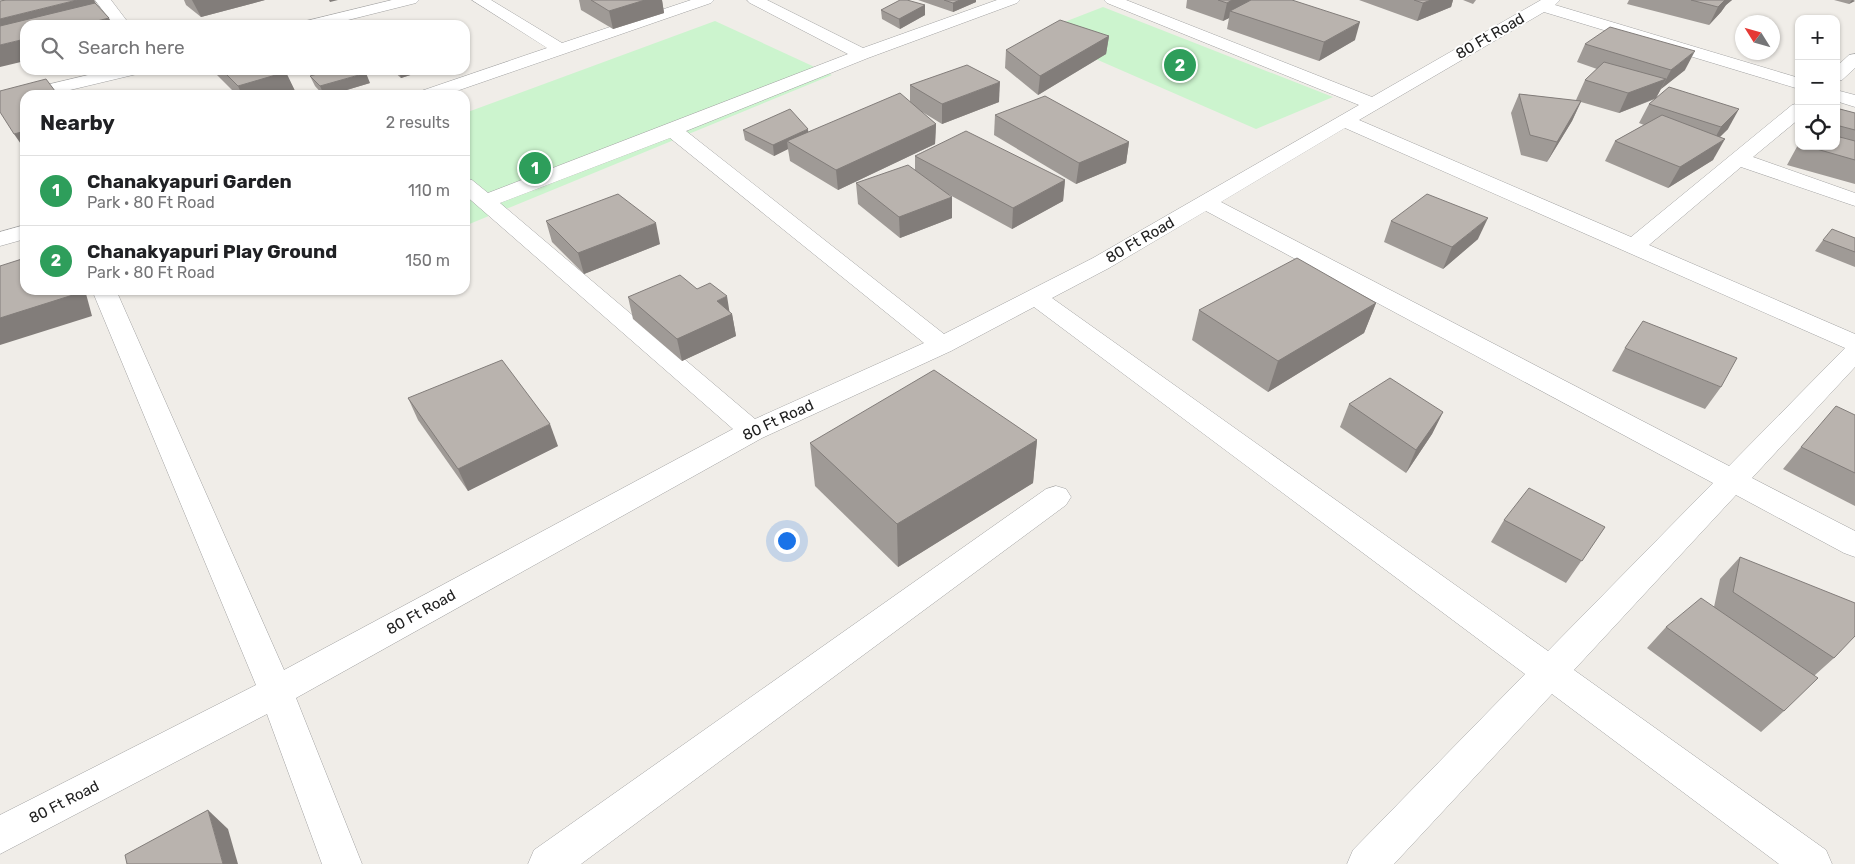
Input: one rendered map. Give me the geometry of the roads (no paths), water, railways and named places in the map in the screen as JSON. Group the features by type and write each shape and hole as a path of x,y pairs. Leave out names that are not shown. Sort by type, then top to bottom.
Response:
{"street":[{"path":"103,0 118,20"},
{"path":"329,20 411,0"},
{"path":"480,0 560,49"},
{"path":"441,90 706,0"},
{"path":"755,0 862,54"},
{"path":"487,201 862,54 1012,0"},
{"path":"1112,0 1375,105"},
{"path":"1547,3 1795,83"},
{"name":"80 Ft Road","path":"0,835 276,692 752,431 942,345 1101,263 1547,3"},
{"path":"1840,72 1855,59"},
{"path":"49,90 110,75"},
{"path":"1840,96 1855,101"},
{"path":"1633,247 1795,112"},
{"path":"1344,121 1855,343"},
{"path":"672,130 942,345"},
{"path":"1738,159 1855,200"},
{"path":"470,188 752,431"},
{"path":"1205,202 1855,545"},
{"path":"0,239 20,233"},
{"path":"106,295 276,692 342,864"},
{"path":"1036,297 1812,864"},
{"path":"1367,864 1855,352"},
{"path":"548,864 1056,497"}],"place":[{"name":"Chanakyapuri Play Ground","path":"1180,65"},
{"name":"Chanakyapuri Garden","path":"535,168"}]}
